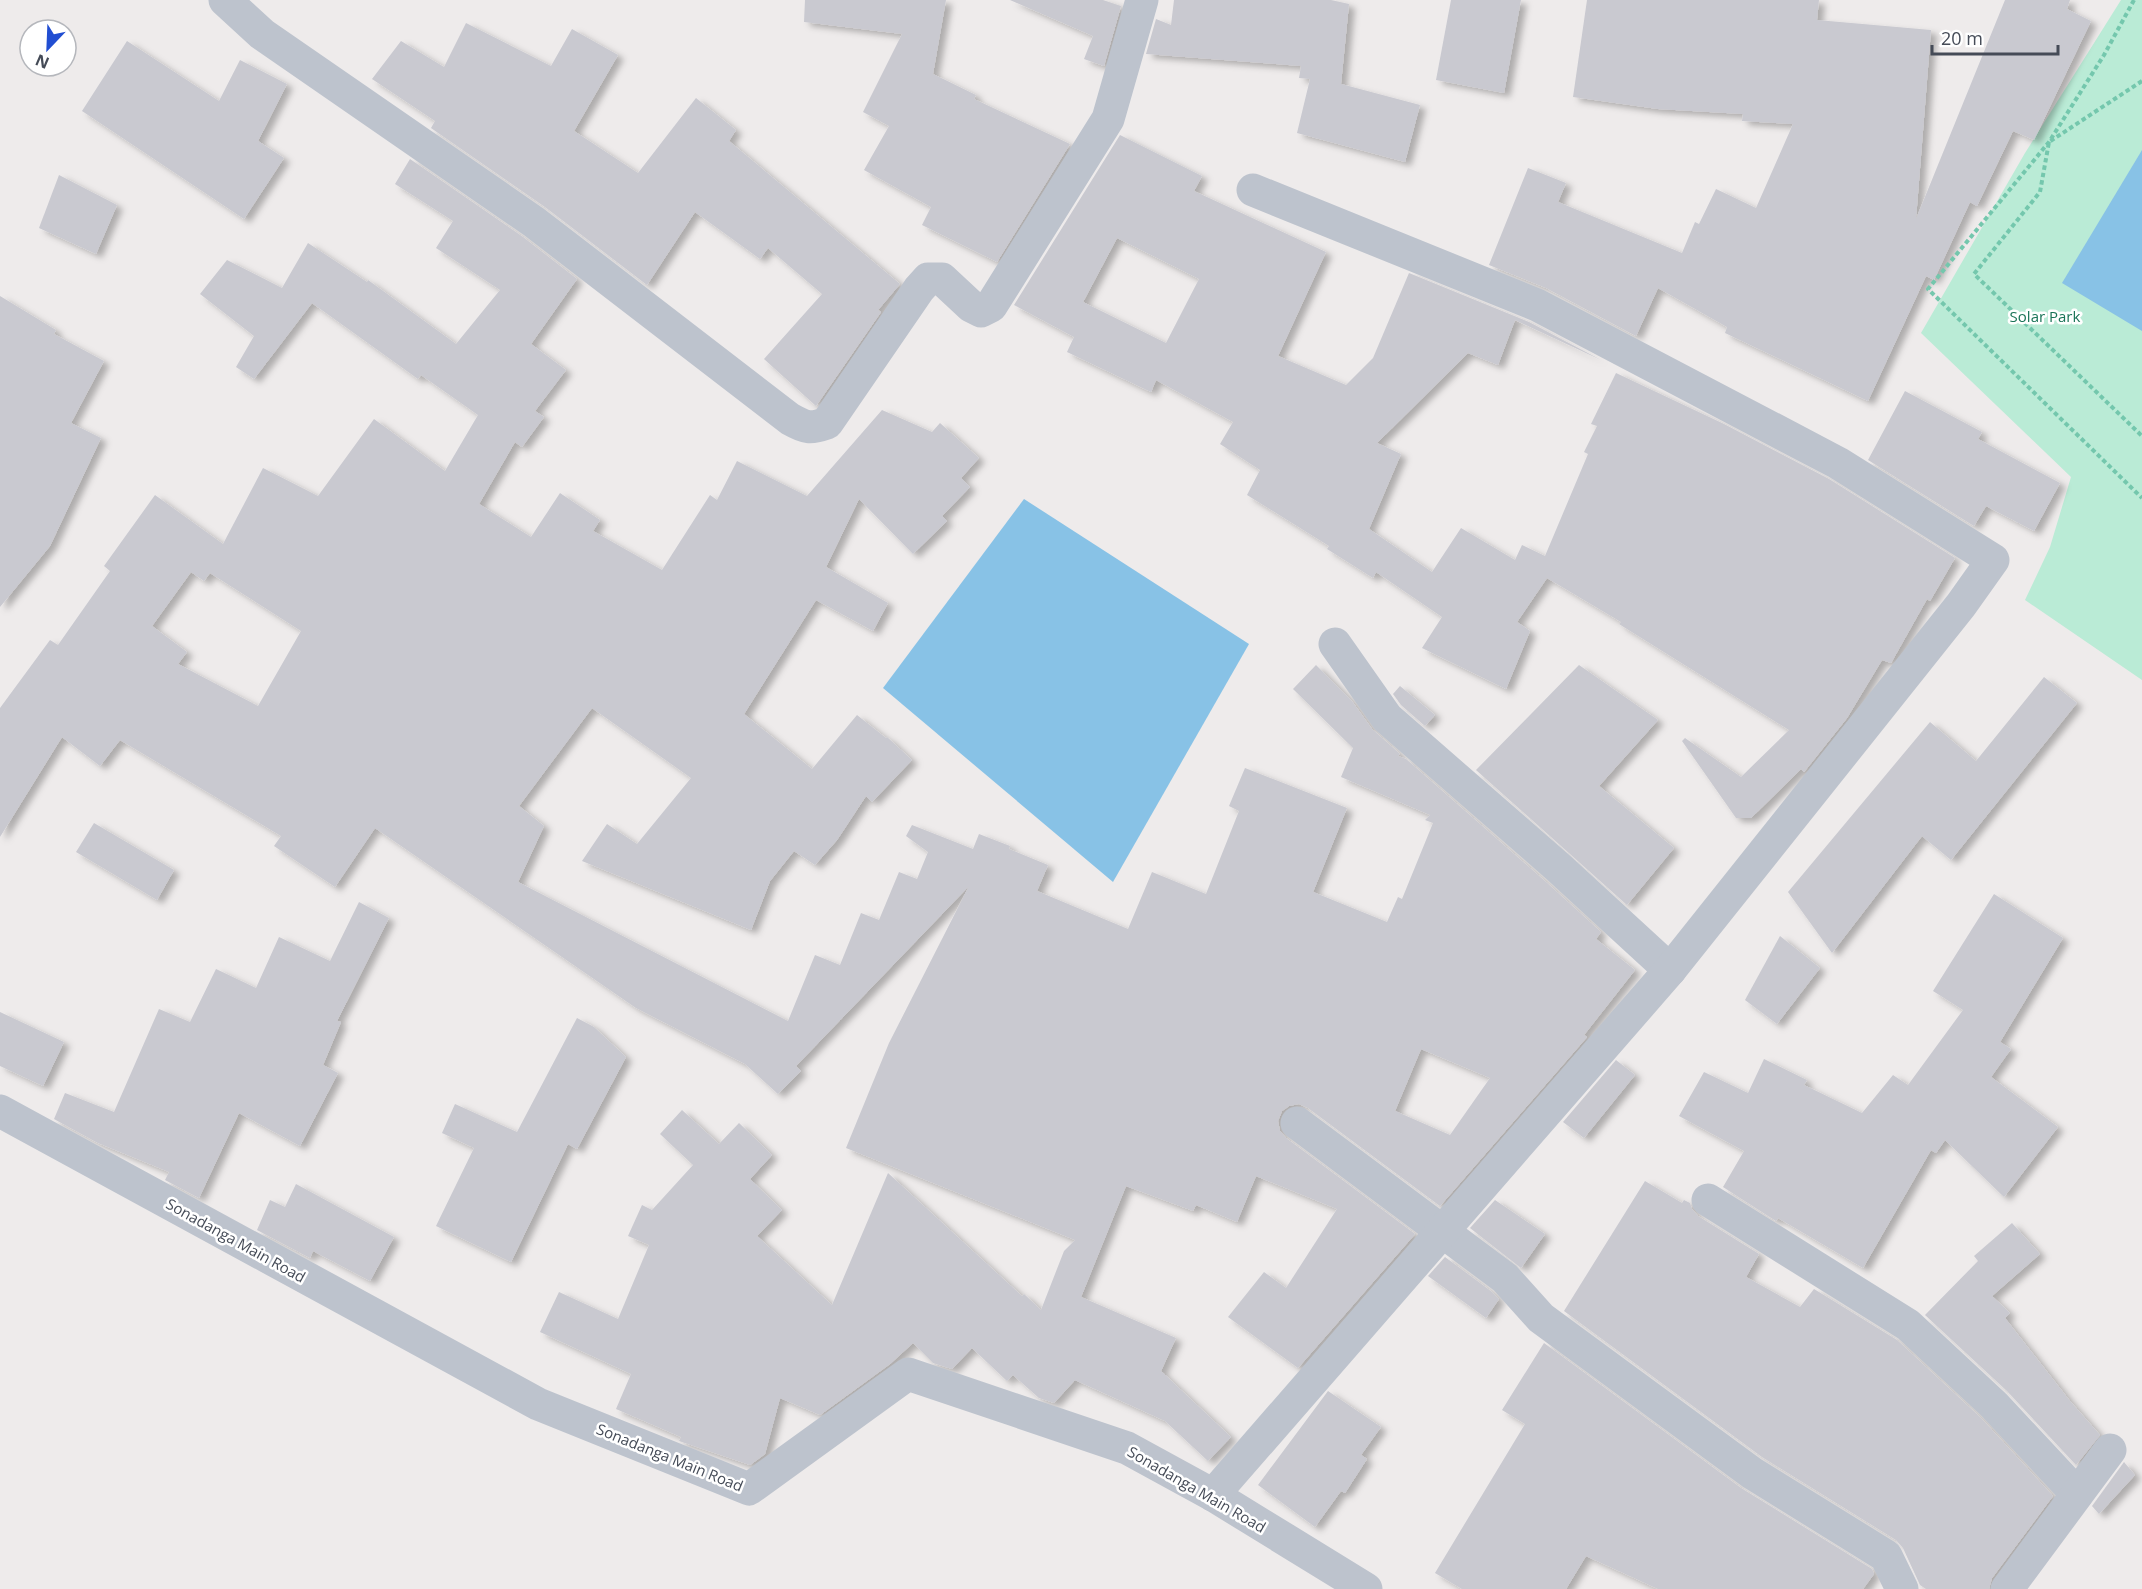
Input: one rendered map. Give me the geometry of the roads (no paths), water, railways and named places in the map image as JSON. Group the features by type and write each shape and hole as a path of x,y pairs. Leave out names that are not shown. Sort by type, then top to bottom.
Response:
{"street":[{"path":"225,0 262,34 534,222 790,419 803,427 814,428 828,423 928,279 942,279 971,306 981,310 991,306 1108,119 1142,0"},
{"path":"1213,1495 1670,970 1961,605 1993,560 1838,463 1537,304 1253,190"},
{"path":"1335,644 1387,718 1559,868 1670,970"},
{"name":"Sonadanga Main Road","path":"0,1111 538,1404 749,1489 908,1374 1127,1448 1213,1495 1366,1589"},
{"path":"1297,1123 1505,1278 1541,1318 1752,1473 1886,1556 1902,1589"},
{"path":"1708,1200 1908,1325 1994,1406 2077,1494"},
{"path":"2007,1589 2110,1450"}],"water":[{"path":"2142,150 2142,331 2062,283"},
{"path":"1024,499 1249,644 1113,882 883,688"}],"park label":[{"name":"Solar Park","path":"2045,316"}]}
